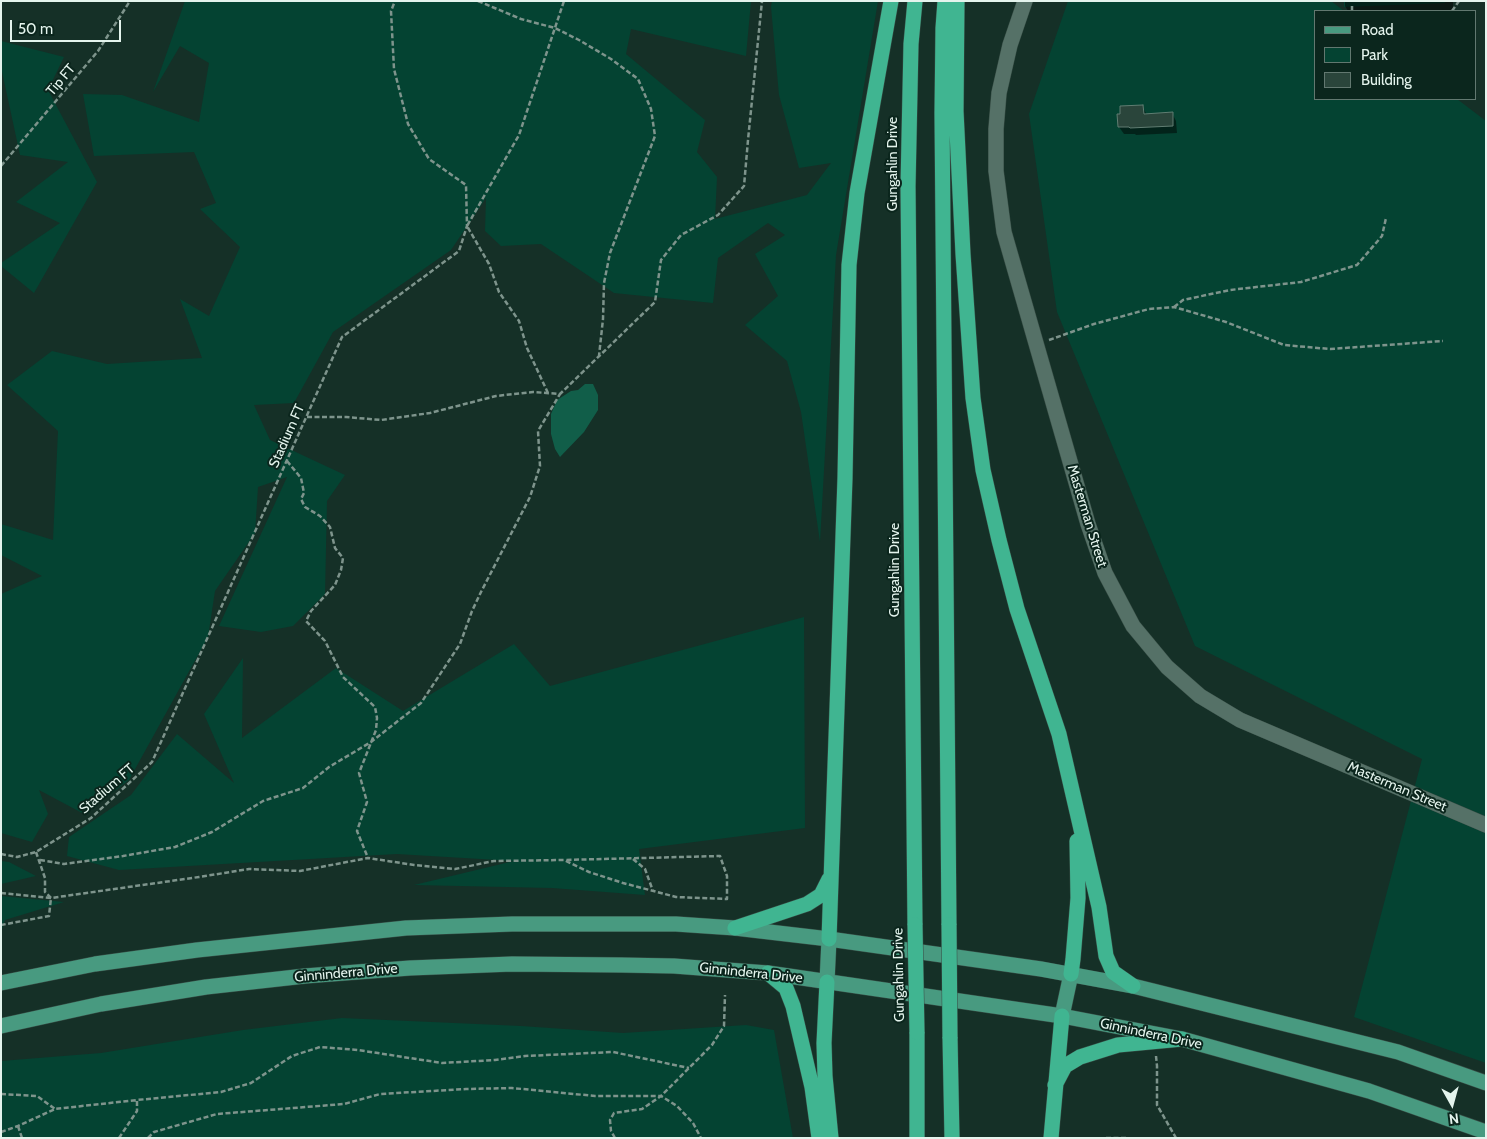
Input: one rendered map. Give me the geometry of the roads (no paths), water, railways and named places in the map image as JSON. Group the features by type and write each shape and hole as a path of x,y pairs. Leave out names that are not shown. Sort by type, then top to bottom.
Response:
{"highway":[{"path":"829,939 845,478 850,265 858,193 891,1"},
{"name":"Gungahlin Drive","path":"914,1 911,44 908,186 917,1138"},
{"path":"945,1 942,113 952,1138"},
{"path":"957,1 956,111 963,254 973,398 983,470 1015,601 1059,734 1099,907 1106,956 1113,972 1134,986"},
{"path":"1071,974 1074,959 1078,898 1077,812"},
{"path":"735,928 807,904 821,895 831,874"},
{"path":"768,973 786,988 793,1006 812,1087 819,1138"},
{"path":"827,982 824,1060 832,1138"},
{"path":"1051,1138 1062,1016"},
{"path":"1055,1085 1065,1066 1080,1057 1118,1045 1182,1039"}],"main road":[{"path":"1,983 95,964 197,950 406,928 512,924 676,924 735,928 829,939 1071,974 1134,986 1398,1052 1486,1083"},
{"path":"827,982 829,939"},
{"name":"Ginninderra Drive","path":"1,1026 101,1004 206,987 305,976 410,968 512,964 674,966 768,973 1062,1016 1182,1039 1369,1091 1486,1132"},
{"path":"1062,1016 1071,974"}],"street":[{"name":"Masterman Street","path":"1025,1 1010,45 999,93 996,129 996,172 1004,232 1088,524 1105,573 1133,626 1167,667 1200,696 1240,720 1486,825"}]}
